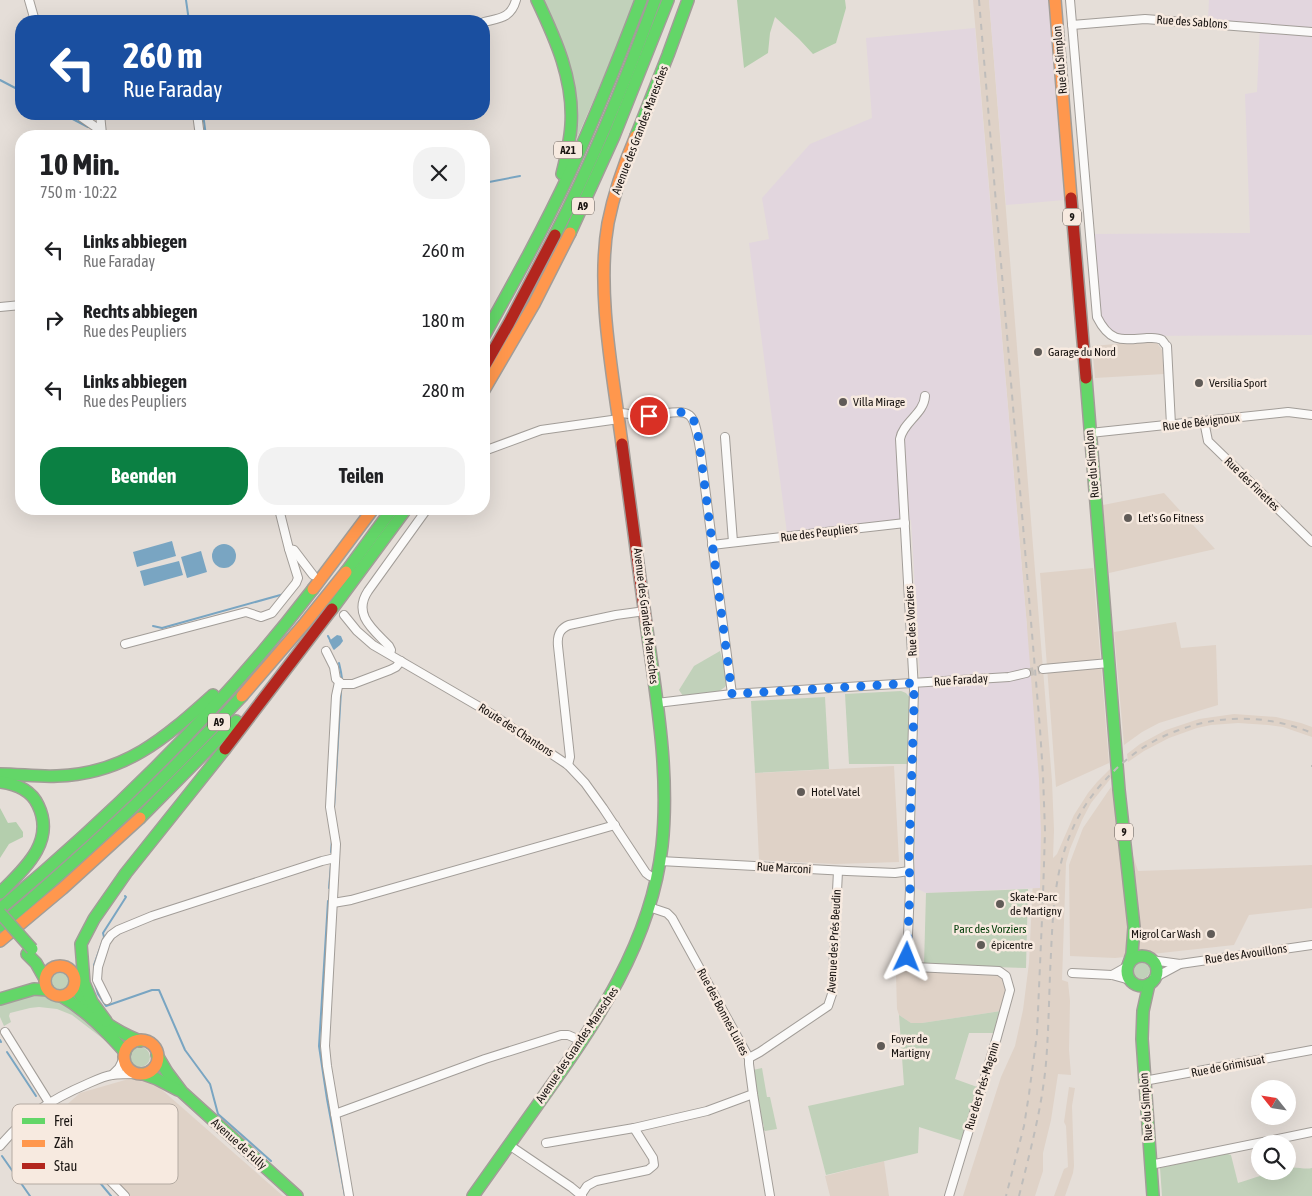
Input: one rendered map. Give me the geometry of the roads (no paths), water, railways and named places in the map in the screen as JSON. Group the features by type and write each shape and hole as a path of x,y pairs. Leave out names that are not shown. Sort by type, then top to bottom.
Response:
{"main road":[{"name":"A21","path":"535,241 550,209 563,172 570,139 572,117 570,85 565,64 538,0"},
{"path":"490,325 573,167 614,72 641,0"},
{"name":"A9","path":"490,355 539,267 581,182 622,86 655,0"},
{"name":"A9","path":"490,379 529,311 582,208 622,118 667,0"},
{"name":"Avenue des Grandes Maresches","path":"473,1196 582,1041 622,976 631,958 650,907 660,861 663,830 663,757 607,322 605,250 608,226 620,178 688,0"},
{"name":"Rue du Simplon","path":"1055,0 1119,790 1134,927 1132,954 1129,964"},
{"path":"0,909 62,856 175,749 244,674 332,565 369,515"},
{"name":"A9","path":"0,925 112,829 219,722 311,615 388,515"},
{"name":"A9","path":"0,941 116,841 202,757 288,660 359,574 402,515"},
{"path":"61,996 70,992 74,978 76,955 94,918 122,878 225,749 359,574"},
{"path":"0,774 48,777 76,776 124,763 155,746 224,685 301,603"},
{"path":"0,782 14,784 30,794 42,811 44,827 41,843 32,858 25,868 0,893"},
{"path":"0,913 30,952 53,994 61,996 86,1013 125,1055"},
{"path":"0,925 30,952 55,966 68,968 84,1002 106,1022 123,1034 140,1041"},
{"name":"Rue du Simplon","path":"1134,927 1140,945 1149,959"},
{"path":"81,944 84,983 92,1002 106,1022"},
{"path":"1129,964 1138,957 1149,959"},
{"name":"9","path":"1149,959 1156,968 1156,974 1152,981"},
{"name":"9","path":"1129,964 1127,973 1131,981"},
{"path":"47,984 49,971 55,966"},
{"path":"1131,981 1140,986 1152,981"},
{"name":"Rue du Simplon","path":"1131,981 1142,1017"},
{"name":"Rue du Simplon","path":"1152,981 1145,996 1142,1017 1144,1081 1153,1196"},
{"path":"0,999 47,984"},
{"path":"140,1041 146,1041 152,1045 157,1055 157,1063 154,1067 148,1072 141,1074 129,1069 126,1064 125,1055 131,1044 140,1041"},
{"name":"Avenue de Fully","path":"157,1055 182,1092 297,1196"},
{"name":"Avenue de Fully","path":"141,1074 157,1079 182,1092"}],"street":[{"path":"29,0 33,15"},
{"path":"490,21 507,15 516,0"},
{"path":"1070,0 1097,317 1103,329 1112,336 1124,340 1156,337 1167,346 1171,425"},
{"name":"Rue des Sablons","path":"1072,24 1145,19 1312,32"},
{"path":"86,120 98,130"},
{"path":"0,307 15,306"},
{"name":"Rue des Vorziers","path":"925,396 923,405 901,436 914,683 907,957 909,963 914,967 999,972 1006,976"},
{"path":"490,449 541,430 619,416 676,412 689,414 697,427 732,694"},
{"name":"Rue de Bévignoux","path":"1090,433 1288,412 1312,415"},
{"name":"Rue des Finettes","path":"1204,421 1206,437 1211,444 1312,542"},
{"path":"725,436 733,542"},
{"path":"125,644 246,612 262,617 272,613 298,578 280,515"},
{"path":"390,654 389,646 362,614 362,603 368,591 423,515"},
{"name":"Rue des Peupliers","path":"712,545 905,523"},
{"path":"289,550 294,550 314,575"},
{"path":"568,765 570,756 558,646 559,633 562,628 569,625 645,611"},
{"name":"Route des Chantons","path":"344,615 353,627 369,642 495,716 568,765 585,783 646,873 656,878"},
{"path":"326,651 334,667 336,679 346,684 362,681 393,668 401,661"},
{"path":"1043,669 1109,663"},
{"name":"Rue Faraday","path":"657,704 732,694 914,683 1026,673"},
{"path":"339,682 336,696 330,807 335,838 335,858 325,1046 349,1196"},
{"path":"333,902 352,900 615,825"},
{"path":"107,1000 97,980 98,967 106,942 118,930 152,916 314,863 335,858"},
{"name":"Rue Marconi","path":"660,861 838,871 895,873 909,871"},
{"name":"Avenue des Prés Beudin","path":"749,1058 828,1006 831,1000 838,871"},
{"name":"Rue des Bonnes Luites","path":"650,907 667,913 672,918 749,1058 770,1196"},
{"name":"Rue des Avouillons","path":"1149,959 1180,964 1312,944"},
{"path":"1112,976 1129,964"},
{"name":"Rue des Avouillons","path":"1152,981 1180,964"},
{"path":"1072,973 1112,976 1131,981"},
{"name":"Rue des Prés-Magnin","path":"948,1196 1008,999 1010,990 1006,976"},
{"path":"4,1032 48,1103 74,1089 112,1075 141,1074"},
{"path":"335,1114 484,1059 561,1035 568,1035 582,1041"},
{"name":"Rue de Grimisuat","path":"1144,1081 1312,1050"},
{"path":"112,1075 119,1068 125,1055"},
{"path":"546,1143 634,1128 707,1111 753,1094"},
{"path":"509,1145 571,1186 581,1195 587,1186 596,1181 648,1170 654,1165 653,1158 634,1128"},
{"path":"1150,1164 1312,1132"},
{"path":"0,1146 12,1133"},
{"path":"114,1184 125,1196"}],"water":[{"path":"172,541 176,556 137,567 133,552"},
{"path":"224,544 229,545 235,551 235,561 229,567 224,568 219,567 213,561 212,556 213,551 219,545"},
{"path":"201,551 207,572 187,578 181,557"},
{"path":"179,561 183,575 144,586 140,571"},
{"path":"337,635 341,636 343,641 334,650 329,641"}],"waterway":[{"path":"186,0 188,15"},
{"path":"0,80 15,88"},
{"path":"75,120 88,127"},
{"path":"204,120 205,130"},
{"path":"490,182 520,176"},
{"path":"153,626 162,628 284,594"},
{"path":"328,636 330,640"},
{"path":"339,663 342,679"},
{"path":"334,808 341,691"},
{"path":"331,852 332,840"},
{"path":"329,888 331,865"},
{"path":"94,979 94,965 104,937 103,933 125,896"},
{"path":"328,901 319,1046 345,1196"},
{"path":"95,984 98,994 106,1006 152,990 159,990 185,1050 210,1084 218,1114 271,1161"},
{"path":"7,1052 36,1096"},
{"path":"2,1156 12,1170"},
{"path":"22,1184 30,1196"},
{"path":"101,1184 111,1196"}],"tunnel":[{"path":"1026,673 1043,669"}],"railway":[{"path":"979,0 1040,729 1045,831 1037,1034 1024,1126 1006,1196"},
{"path":"1019,1196 1042,1097 1048,1035 1052,928 1058,880 1070,836 1093,794 1110,775 1142,748 1169,734 1195,725 1229,719 1262,720 1296,727 1312,733"}],"place":[{"name":"Garage du Nord","path":"1038,352"},
{"name":"Versilia Sport","path":"1199,383"},
{"name":"Villa Mirage","path":"843,402"},
{"name":"Let's Go Fitness","path":"1128,518"},
{"name":"Hotel Vatel","path":"801,792"},
{"name":"Skate-Parc de Martigny","path":"1000,904"},
{"name":"Migrol Car Wash","path":"1211,934"},
{"name":"épicentre","path":"981,945"},
{"name":"Foyer de Martigny","path":"881,1046"}],"park label":[{"name":"Parc des Vorziers","path":"990,929"}]}
